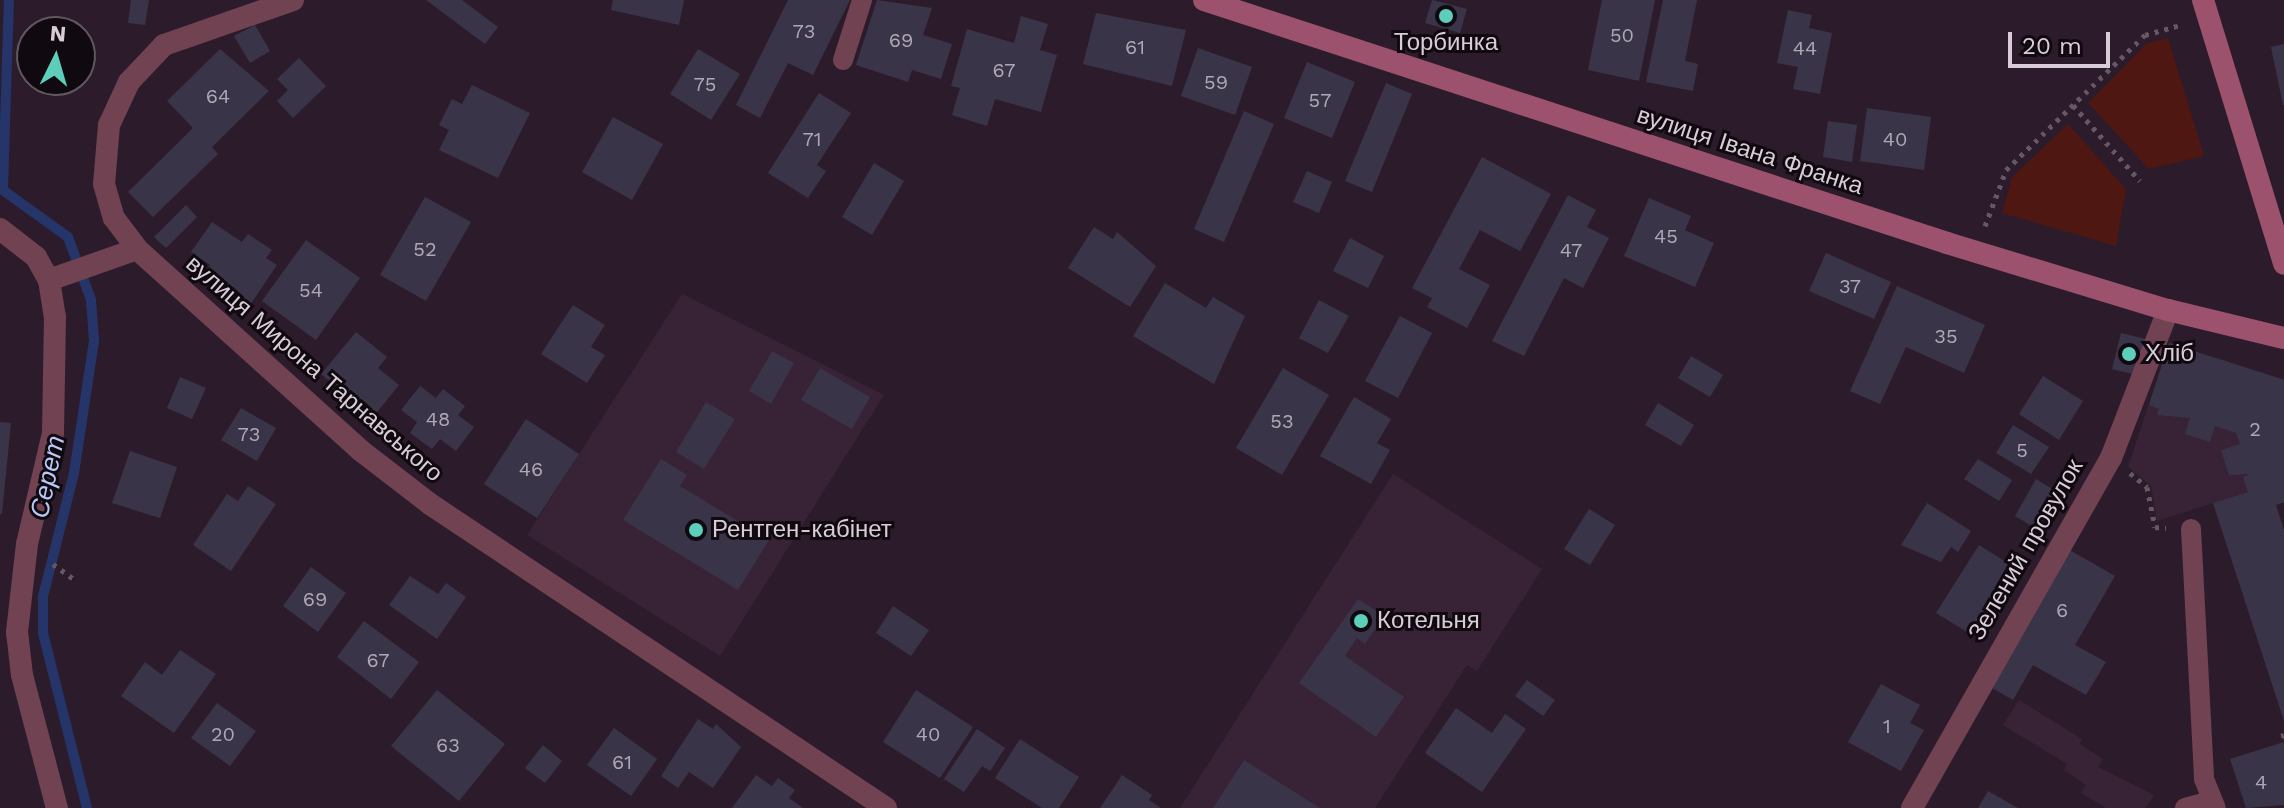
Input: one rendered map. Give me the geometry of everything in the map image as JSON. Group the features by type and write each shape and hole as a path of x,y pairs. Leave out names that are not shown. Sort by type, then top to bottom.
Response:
{"main road":[{"name":"вулиця Івана Франка","path":"1206,0 2168,310 2284,338"},
{"path":"2203,0 2284,264"}],"street":[{"name":"вулиця Мирона Тарнавського","path":"293,0 164,45 129,82 109,125 104,184 114,218 137,249 360,450 430,504 886,808"},
{"path":"0,229 36,257 49,280 59,362 56,404 27,544 17,632 22,675 57,808"},
{"path":"49,280 137,249"},
{"name":"Зелений провулок","path":"1912,808 2111,458 2168,310"}],"lane":[{"path":"843,60 862,0"},
{"path":"2185,808 2213,804 2204,779 2191,529"}],"path":[{"path":"1986,226 2006,170 2145,35 2180,25"},
{"path":"2073,105 2140,181"},
{"path":"2111,458 2147,487 2155,527 2191,529"}],"shaded area":[{"path":"2168,38 2204,156 2149,169 2088,103 2147,43"},
{"path":"2068,124 2126,189 2116,246 2002,213 2012,177"},
{"path":"682,294 884,395 720,656 527,535"},
{"path":"2169,343 2283,379 2284,502 2261,509 2248,492 2157,521 2151,486 2128,467"},
{"path":"1393,474 1542,569 1477,671 1467,665 1375,808 1180,808"},
{"path":"2019,700 2082,739 2080,744 2103,759 2098,767 2154,795 2146,808 2106,808 2081,793 2086,785 2064,770 2067,764 2003,725"}],"building":[{"path":"131,0 149,0 145,25 128,23"},
{"path":"426,0 462,0 498,27 485,44"},
{"path":"613,0 684,0 679,25 611,10"},
{"path":"788,0 850,0 813,75 788,63 760,118 736,105"},
{"path":"877,0 932,8 923,35 952,44 941,79 912,70 908,82 856,65"},
{"name":"Торбинка","path":"1432,0 1467,9 1460,33 1425,23"},
{"path":"1602,0 1655,0 1639,81 1588,70"},
{"path":"1663,0 1697,0 1685,61 1698,64 1693,91 1646,82"},
{"path":"1788,10 1812,15 1809,28 1832,33 1820,94 1793,89 1798,67 1777,63"},
{"path":"1096,13 1186,30 1172,86 1083,64"},
{"path":"1021,16 1048,24 1040,50 1057,55 1041,112 995,99 987,126 952,115 960,88 951,86 967,29 1014,43"},
{"path":"255,25 270,51 250,63 234,36"},
{"path":"2284,44 2284,105 2283,105 2271,47"},
{"path":"1198,48 1252,67 1235,115 1181,96"},
{"path":"220,49 269,91 212,147 218,154 153,217 128,192 193,128 167,101"},
{"path":"698,49 740,74 711,120 670,94"},
{"path":"299,58 326,86 293,118 277,101 288,90 277,79"},
{"path":"1307,62 1355,82 1332,138 1284,118"},
{"path":"1386,83 1412,94 1372,192 1345,181"},
{"path":"472,85 530,113 498,178 439,150 449,130 439,125 452,99 462,104"},
{"path":"819,93 851,113 817,165 826,171 808,198 768,173"},
{"path":"1867,108 1931,117 1924,170 1860,161"},
{"path":"1244,111 1274,124 1224,242 1194,229"},
{"path":"613,117 663,144 632,200 582,172"},
{"path":"1828,121 1857,125 1852,162 1823,157"},
{"path":"1482,157 1551,194 1520,251 1480,230 1459,269 1490,285 1467,328 1427,307 1432,298 1412,288"},
{"path":"874,163 904,181 872,235 842,217"},
{"path":"1307,171 1332,182 1319,213 1293,202"},
{"path":"1568,195 1596,210 1587,227 1609,238 1583,288 1564,278 1524,356 1492,341"},
{"path":"425,197 471,222 426,301 380,275"},
{"path":"1649,198 1691,216 1685,230 1714,243 1695,287 1624,256"},
{"path":"186,205 197,217 166,248 154,237"},
{"path":"212,222 242,242 248,234 272,250 266,258 277,265 250,305 205,273 210,265 191,252"},
{"path":"1094,227 1113,239 1117,232 1156,266 1130,307 1068,268"},
{"path":"1350,238 1384,256 1368,288 1333,271"},
{"path":"306,240 360,278 316,340 262,301"},
{"path":"1826,253 1891,282 1874,319 1809,291"},
{"path":"1165,283 1206,308 1213,297 1245,316 1214,384 1133,336"},
{"path":"1897,286 1985,325 1964,373 1906,347 1880,404 1850,391"},
{"path":"1319,300 1349,316 1328,353 1299,338"},
{"path":"573,305 605,325 591,347 605,355 587,383 541,354"},
{"path":"1400,316 1432,333 1398,398 1365,381"},
{"path":"356,332 387,357 378,368 399,385 374,416 337,394 340,390 321,374"},
{"name":"Хліб","path":"2121,333 2146,339 2137,375 2112,369"},
{"path":"2169,343 2284,380 2284,502 2276,505 2284,530 2284,721 2213,503 2248,492 2243,477 2250,474 2229,475 2221,450 2240,444 2236,433 2215,426 2210,442 2185,434 2190,418 2157,415 2159,409 2149,405"},
{"path":"772,351 794,363 771,404 749,391"},
{"path":"1691,356 1723,375 1710,397 1678,378"},
{"path":"820,368 870,397 852,429 801,400"},
{"path":"1283,368 1329,395 1282,475 1236,448"},
{"path":"2043,376 2083,401 2059,440 2019,414"},
{"path":"180,377 206,388 192,419 167,408"},
{"path":"420,386 436,398 443,389 465,406 458,415 474,427 456,451 440,439 432,449 410,433 417,422 401,410"},
{"path":"1354,397 1391,419 1377,443 1390,450 1371,484 1320,456"},
{"path":"706,402 735,419 704,469 676,452"},
{"path":"1658,403 1694,425 1681,446 1645,425"},
{"path":"241,408 276,428 257,461 221,440"},
{"path":"526,419 579,454 537,518 484,484"},
{"path":"0,422 11,423 2,514 0,514"},
{"path":"2013,425 2049,447 2031,474 1996,453"},
{"path":"130,451 177,467 160,518 112,503"},
{"name":"Рентген-кабінет","path":"661,459 687,475 680,486 769,540 738,590 623,520"},
{"path":"1978,459 2012,480 1999,501 1964,479"},
{"path":"2036,479 2059,493 2038,530 2015,516"},
{"path":"248,486 276,504 231,571 193,545 227,494 238,501"},
{"path":"1927,503 1971,531 1958,552 1951,547 1941,562 1901,545"},
{"path":"1589,509 1615,525 1590,565 1564,549"},
{"path":"1979,545 2014,567 1972,635 1936,613"},
{"path":"2066,548 2115,576 2075,645 2106,662 2086,695 2033,665 2013,700 1987,685"},
{"path":"311,567 346,593 318,632 283,606"},
{"path":"410,576 438,594 446,583 466,597 437,639 389,605"},
{"path":"1358,599 1384,616 1365,644 1357,638 1345,656 1404,697 1376,737 1299,683"},
{"path":"893,606 929,630 911,656 876,633"},
{"path":"364,621 419,662 391,699 337,657"},
{"path":"180,650 216,674 174,733 121,696 145,662 162,675"},
{"path":"1527,680 1555,700 1543,716 1515,696"},
{"path":"1881,684 1920,705 1910,723 1924,730 1901,771 1848,742"},
{"path":"437,690 505,744 459,801 391,746"},
{"path":"916,690 973,727 940,778 883,742"},
{"path":"217,703 256,731 230,766 191,738"},
{"path":"1456,708 1492,733 1505,714 1526,729 1482,792 1425,753"},
{"path":"698,719 713,729 716,724 741,747 713,788 689,772 678,788 661,776"},
{"path":"614,728 657,759 631,796 587,765"},
{"path":"977,729 1005,748 990,771 982,766 964,792 944,779"},
{"path":"1020,739 1079,777 1059,808 1042,808 995,778"},
{"path":"2284,742 2284,805 2246,808 2230,759"},
{"path":"543,745 562,761 545,783 525,768"},
{"path":"1244,760 1320,808 1213,808"},
{"path":"756,775 772,786 778,778 795,790 789,798 803,808 732,808"},
{"path":"1122,775 1152,795 1149,800 1161,808 1100,808"},
{"path":"1988,791 2018,808 1978,808"}],"waterway":[{"path":"3,188 9,0"},
{"name":"Серет","path":"0,188 68,237 91,300 94,341 74,473 43,596 43,633 87,808"}],"place":[{"name":"Торбинка","path":"1446,16"},
{"name":"Хліб","path":"2129,354"},
{"name":"Рентген-кабінет","path":"696,530"},
{"name":"Котельня","path":"1361,621"}]}
